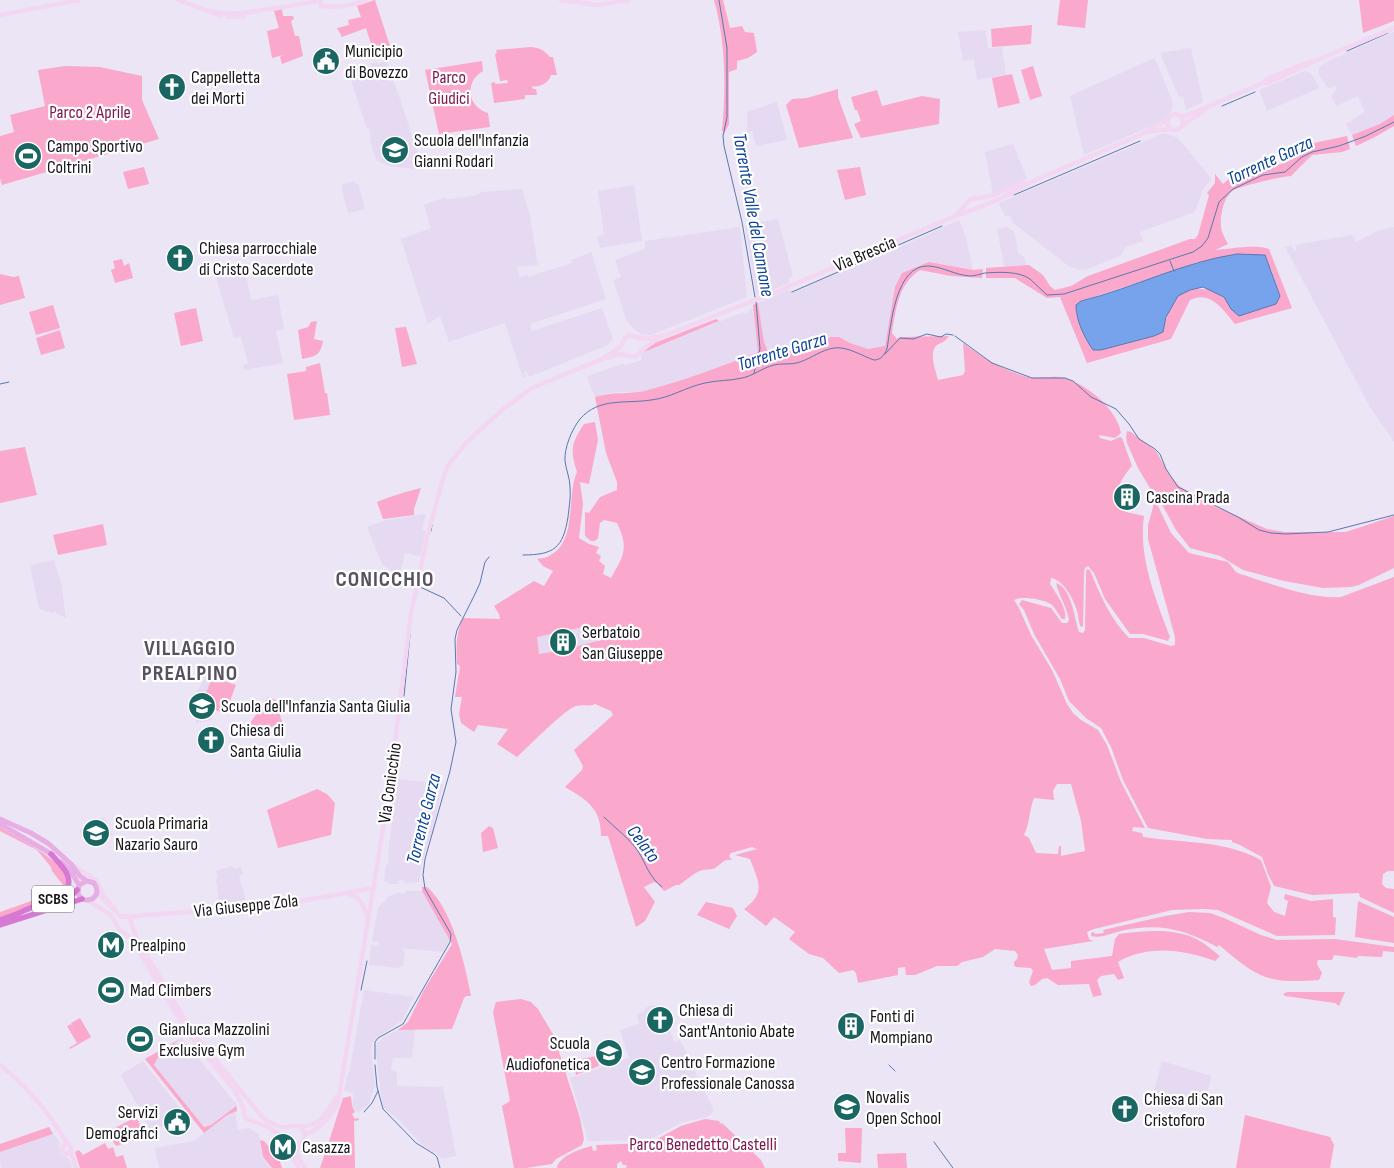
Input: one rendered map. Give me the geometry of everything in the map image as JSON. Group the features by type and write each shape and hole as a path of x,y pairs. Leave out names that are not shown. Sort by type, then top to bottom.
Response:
{"highway":[{"name":"SCBS","path":"18,914 25,909 57,898 66,890 67,873 51,854"},
{"name":"SCBS","path":"0,920 70,897 78,888"},
{"name":"SCBS","path":"0,925 82,900"}],"main road":[{"path":"0,15 79,0"},
{"path":"178,0 224,15 246,14 320,3 337,8 366,0"},
{"path":"561,0 598,5 628,0"},
{"name":"Via Brescia","path":"955,216 972,198 977,199 991,196 1029,182 1140,135 1174,114 1188,115 1275,76 1394,28"},
{"name":"Via Brescia","path":"1140,135 1154,131 1177,130 1213,104"},
{"path":"1181,116 1184,122 1182,126"},
{"path":"1168,119 1167,125 1171,130"},
{"name":"Via Brescia","path":"663,336 774,293 972,210 1020,189 1029,182"},
{"path":"977,199 979,207"},
{"path":"968,202 969,208 972,210"},
{"path":"602,359 621,346 624,339 629,335 645,339 663,336"},
{"path":"602,359 621,354 635,356 663,336"},
{"path":"639,338 643,349"},
{"path":"621,346 622,351 626,355"},
{"name":"Via Conicchio","path":"305,1135 317,1128 329,1116 335,1108 339,1092 388,800 411,614 428,533 444,476 452,461 465,445 502,410 518,398 532,388 602,359"},
{"path":"0,818 40,838 71,864 97,881 102,894 113,905 119,916"},
{"path":"0,824 51,854 70,870 82,900 89,901 109,912 117,927 123,930 132,940 186,1030 235,1091 244,1110 244,1116 268,1127 294,1146 298,1146"},
{"path":"71,864 80,876 94,883 97,893 119,916 128,918 136,937 191,1030 256,1111 263,1118 276,1125 301,1128 305,1135 298,1146 297,1156 305,1168"},
{"path":"78,888 87,881"},
{"name":"Via Giuseppe Zola","path":"128,918 290,902 374,888"},
{"path":"89,901 97,893"},
{"path":"345,893 353,895 360,900 365,908 368,920"},
{"name":"Via Giuseppe Zola","path":"131,924 148,915"},
{"path":"116,922 119,916"},
{"path":"123,930 128,929 131,924"},
{"path":"0,1065 30,1090 61,1134 65,1145 63,1152 69,1153"},
{"name":"Via Conicchio","path":"301,1128 320,1120 331,1108 339,1092"},
{"path":"244,1110 248,1106 252,1106"},
{"path":"250,1120 255,1117 256,1111"},
{"path":"292,1126 286,1131 286,1140 299,1168"},
{"path":"65,1145 72,1147 69,1153"},
{"path":"69,1153 75,1166"}],"shaded area":[{"path":"985,30 988,48 1002,47 1006,75 977,80 974,59 963,61 958,32"},
{"path":"1394,32 1394,115 1380,124 1352,135 1346,124 1365,112 1358,96 1336,106 1331,96 1337,90 1335,86 1329,88 1326,86 1319,74 1319,68 1324,63"},
{"path":"1191,48 1203,102 1186,110 1183,96 1179,97 1160,53"},
{"path":"1155,59 1173,103 1172,110 1163,121 1084,155 1070,96"},
{"path":"387,61 423,170 389,166 376,160 370,140 371,135 369,129 367,129 347,72 368,65 369,67 372,66 371,64 377,62 378,64"},
{"path":"1305,71 1313,76 1319,88 1267,111 1259,90"},
{"path":"777,102 787,140 756,146 752,131 747,133 747,112"},
{"path":"1164,133 1178,138 1211,180 1203,189 1195,212 1140,232 1143,241 1126,247 1120,256 1088,269 1081,270 1070,267 1013,223 1010,216 1005,216 999,203"},
{"path":"1013,144 1027,179 993,194 985,152"},
{"path":"354,181 355,184 358,183 365,209 348,213 341,185"},
{"path":"634,185 642,241 600,248 597,236 604,235 598,191"},
{"path":"522,189 530,216 538,265 517,267 520,277 527,275 528,277 572,263 571,260 591,252 606,299 530,324 532,331 602,308 613,339 608,345 529,377 527,372 524,372 526,377 523,378 505,323 449,342 440,316 428,324 401,239 431,228 424,205 445,197 450,199 478,195 481,192"},
{"path":"778,219 793,276 789,278 789,283 759,295 756,294 745,225"},
{"path":"959,220 966,237 973,270 929,262 895,287 885,346 868,349 839,337 831,337 810,347 793,350 770,358 764,342 758,303 791,289 793,293 855,265 872,260"},
{"path":"740,227 747,297 651,335 641,334 634,329 627,321 613,280 621,277 615,260 645,249 645,241"},
{"path":"1007,227 1014,231 1018,252 1024,257 1026,266 1004,266 997,229"},
{"path":"1394,227 1394,442 1370,407 1285,247 1292,246 1294,251 1297,250 1295,245 1352,235 1356,242 1380,230"},
{"path":"244,266 251,300 278,295 284,329 276,331 283,363 244,370 243,365 248,364 241,337 234,338 215,274"},
{"path":"753,308 758,352 648,391 608,393 595,397 587,378 588,376 622,364 626,365 642,360 641,356 644,352 743,312 744,314 749,312 748,310"},
{"path":"426,514 422,530 426,531 420,556 405,553 399,577 382,564 367,527 387,520"},
{"path":"54,560 61,582 66,618 55,611 52,613 39,609 30,565"},
{"path":"580,628 588,630 602,640 539,654 536,637"},
{"path":"207,675 221,680 212,705 210,703 212,720 196,723 193,697"},
{"path":"398,779 443,784 419,882 404,883 403,880 399,881 398,884 391,884 384,881 386,865 388,864"},
{"name":"Scuola Primaria Nazario Sauro","path":"104,817 113,835 95,844 93,839 85,843 79,830 87,826 89,827"},
{"path":"232,866 234,869 241,867 243,874 239,876 247,905 221,907 219,904 216,871"},
{"path":"406,891 422,891 449,938 448,943 443,952 402,948 405,953 403,966 397,968 369,965 371,945 380,946 378,942 372,941 378,908 389,896 397,893 404,894"},
{"path":"364,990 414,997 402,1021 375,1039 372,1044 375,1085 369,1104 358,1113 352,1106 354,1093 344,1091 349,1074"},
{"name":"Centro Formazione Professionale Canossa","path":"652,1005 663,1009 674,1042 680,1040 713,1109 713,1113 707,1117 682,1122 651,1139 588,1141 570,1078 629,1058 620,1030 639,1024 637,1015"},
{"path":"415,1029 412,1058 393,1058 391,1069 397,1072 397,1086 443,1087 456,1156 442,1159 436,1153 423,1146 382,1104 376,1052 377,1043 398,1030"},
{"path":"182,1038 237,1105 209,1126 204,1127 154,1065 157,1059"},
{"path":"143,1061 182,1111 152,1134 143,1116 146,1114 135,1101 121,1076"},
{"path":"1162,1061 1211,1076 1205,1105 1173,1108 1150,1105"},
{"path":"235,1112 238,1130 250,1128 259,1135 262,1157 271,1168 159,1168 155,1148 194,1141 227,1115"},
{"path":"53,1134 59,1141 60,1152 69,1159 72,1168 2,1168 0,1152"}],"green space":[{"path":"375,0 391,49 390,52 382,54 378,45 372,47 366,28 342,37 337,28 349,25 348,20 361,17 357,6"},
{"path":"714,0 723,0 730,28 742,26 745,32 754,33 757,52 748,58 737,61 737,69 729,72 729,124 724,134 724,131 722,131 724,98 723,49"},
{"path":"1060,0 1088,0 1085,28 1057,25"},
{"path":"1359,0 1394,0 1394,21 1363,33"},
{"path":"282,9 283,16 293,16 294,19 291,21 295,36 299,36 303,56 282,64 280,57 283,55 272,58 267,31 279,28 274,11"},
{"path":"1032,25 1031,44 992,47 991,29"},
{"path":"531,47 542,50 550,57 553,57 557,75 551,75 546,83 541,86 532,86 533,89 536,89 537,95 525,95 525,99 494,103 491,83 508,83 507,80 500,81 495,54 497,53 496,50"},
{"name":"Parco Giudici","path":"482,61 483,71 473,81 471,94 472,100 476,105 488,113 490,127 439,134 425,70"},
{"name":"Parco 2 Aprile","path":"65,66 100,67 142,76 142,100 159,139 2,185 0,178 0,136 14,132 10,115 45,106 38,70"},
{"path":"1033,66 1042,96 1030,100 1021,70"},
{"path":"1012,74 1020,103 998,108 992,78"},
{"path":"838,89 838,97 853,138 799,148 786,105 792,99 807,98"},
{"path":"877,90 882,106 922,96 940,99 939,124 861,138 854,124 861,121 851,97"},
{"path":"1394,115 1394,126 1356,146 1352,135 1380,124"},
{"path":"1347,136 1350,149 1342,152 1312,155 1291,176 1234,190 1228,196 1222,211 1222,230 1228,244 1215,250 1250,247 1269,249 1292,308 1235,324 1216,303 1204,298 1197,298 1190,300 1171,339 1087,363 1060,297 1047,298 1015,278 986,278 986,268 1029,265 1043,275 1055,290 1071,286 1088,276 1190,239 1195,239 1198,235 1209,195 1207,193 1215,183 1215,174 1223,184 1229,179 1250,171 1285,163 1292,155 1309,144","holes":["1197,262 1271,269 1280,296 1231,309 1221,294 1202,289 1189,290 1183,292 1175,299 1168,313 1163,332 1154,336 1101,350 1085,333 1081,324 1081,301"]},
{"path":"144,167 149,184 128,189 123,172"},
{"path":"860,167 866,195 845,200 837,170"},
{"path":"122,259 124,266 129,263 133,278 115,283 111,270 115,268 113,261"},
{"path":"929,262 973,270 983,269 982,278 951,276 920,270 907,282 899,298 892,333 897,339 900,337 949,336 934,348 933,352 933,362 938,380 963,375 965,371 963,343 978,354 1018,374 1031,378 1058,377 1068,379 1088,389 1106,405 1118,424 1121,433 1115,438 1099,435 1100,438 1111,441 1122,438 1132,466 1118,488 1118,500 1126,512 1144,516 1143,531 1146,563 1154,593 1170,637 1168,641 1143,634 1130,634 1105,599 1094,573 1088,566 1085,568 1084,573 1083,626 1081,627 1071,596 1064,586 1056,580 1051,578 1050,584 1063,605 1065,619 1062,619 1049,603 1026,598 1014,600 1031,635 1052,670 1067,704 1081,720 1098,730 1107,745 1121,782 1145,828 1133,827 1132,831 1142,833 1143,837 1203,843 1233,849 1261,860 1271,887 1267,903 1274,912 1285,916 1288,901 1284,899 1285,894 1311,901 1333,899 1333,917 1336,918 1335,935 1277,936 1218,910 1172,910 1087,932 1089,939 1093,941 1044,949 1052,970 1071,968 1071,961 1112,956 1115,939 1119,934 1157,931 1176,933 1194,938 1220,956 1215,961 1179,952 1154,951 1130,956 1118,962 1124,978 1118,980 1114,974 1101,976 1097,980 1102,995 1093,997 1089,984 1058,985 1047,978 1031,986 1029,982 1033,971 1031,968 1016,967 1014,965 1018,955 1015,951 995,949 983,957 962,962 957,966 937,966 915,975 906,975 905,967 898,968 898,975 858,983 856,973 853,970 839,973 823,958 809,954 789,939 795,932 774,917 766,926 744,909 756,897 759,886 758,880 750,859 735,855 757,849 752,847 731,853 729,856 732,860 725,861 714,869 700,871 679,885 664,891 654,882 644,887 655,902 645,921 636,927 608,836 601,836 598,818 591,806 580,796 565,787 582,770 583,766 574,750 613,715 611,711 595,704 576,706 555,721 517,757 497,744 508,729 478,725 474,732 461,723 459,714 462,697 455,697 460,666 457,664 457,641 463,618 500,619 494,606 534,581 544,586 553,571 543,566 537,559 545,558 558,549 568,530 572,493 577,472 573,458 573,447 576,437 584,424 595,422 598,440 589,484 580,482 583,504 579,538 599,547 596,553 601,556 599,561 605,566 603,574 611,578 622,557 624,545 617,523 604,520 600,523 598,538 595,541 591,541 585,536 585,512 589,513 600,497 617,490 617,482 606,453 595,397 648,390 717,368 758,352 753,305 758,303 764,342 770,357 810,347 831,337 839,337 868,349 885,346 895,287 902,273","holes":["579,628 588,630 602,640 539,654 537,637","1057,784 1071,784 1081,821 1085,851 1061,856 1061,846 1059,846 1058,854 1036,853 1029,838 1024,835 1034,798 1054,800 1053,791"]},
{"path":"0,274 13,277 19,276 25,298 0,305"},
{"path":"53,305 60,328 36,335 29,312"},
{"path":"196,308 203,341 181,346 174,313"},
{"path":"716,319 719,321 644,352 657,342"},
{"path":"317,321 314,339 323,341 320,350 314,356 302,359 298,330 308,327 311,322"},
{"path":"406,327 417,364 402,367 395,328"},
{"path":"60,330 65,348 41,355 36,338"},
{"path":"320,363 330,415 294,420 287,374 306,371 306,367"},
{"path":"1127,431 1156,451 1169,474 1179,486 1212,505 1267,529 1285,532 1346,532 1394,516 1394,568 1359,585 1323,588 1284,581 1243,570 1220,556 1190,548 1176,530 1159,499 1138,468 1127,443"},
{"path":"25,447 37,495 0,503 0,451"},
{"path":"421,488 414,509 414,515 383,519 377,502"},
{"path":"1155,500 1171,533 1189,553 1228,562 1240,574 1276,586 1316,596 1341,597 1394,577 1394,871 1388,871 1383,874 1382,884 1386,888 1394,889 1394,913 1360,897 1359,893 1312,895 1274,886 1262,857 1232,842 1232,840 1207,839 1148,828 1123,780 1111,747 1101,728 1086,718 1069,701 1060,679 1034,634 1024,610 1019,604 1022,600 1051,608 1062,623 1067,623 1069,620 1068,615 1056,583 1066,591 1072,604 1079,632 1083,633 1085,630 1087,569 1090,570 1111,615 1129,638 1144,638 1171,646 1175,645 1175,637 1148,539 1148,525"},
{"path":"103,524 107,545 58,555 53,535"},
{"path":"211,680 219,683 221,680 236,685 225,714 211,708 212,703 204,699"},
{"path":"268,697 276,700 284,724 245,735 244,732"},
{"path":"317,789 327,794 335,803 331,835 278,848 267,810"},
{"path":"489,826 493,828 498,848 483,852 481,833"},
{"path":"0,827 35,848 60,867 66,878 66,885 56,897 0,917 0,912 58,891 63,885 37,850 0,831"},
{"path":"422,887 427,887 444,908 461,953 471,996 464,998 452,1029 398,1030 408,1022 424,990 452,944 422,891"},
{"path":"1358,901 1394,917 1394,943 1355,937"},
{"path":"706,902 733,908 737,916 729,929 697,915"},
{"path":"1189,912 1210,913 1277,940 1335,939 1394,947 1394,952 1383,951 1382,957 1358,956 1357,958 1334,955 1332,960 1318,960 1317,964 1322,973 1319,980 1287,981 1254,972 1219,945 1217,947 1195,936 1173,929 1138,928 1103,936 1091,936 1091,933 1094,932 1095,934 1104,933 1103,930"},
{"path":"1287,992 1345,992 1339,1006 1335,1003 1285,996 1283,994"},
{"path":"521,999 531,1002 538,1009 554,1036 580,1118 584,1139 582,1145 556,1159 552,1164 514,1168 502,1106 510,1101 493,1012 496,1002"},
{"path":"80,1018 91,1037 70,1049 77,1043 67,1026 71,1024 74,1029 71,1023"},
{"path":"180,1039 157,1059 154,1065 204,1127 211,1125 236,1106 237,1108 237,1111 227,1115 204,1133 145,1059"},
{"path":"596,1056 599,1066 576,1075 573,1061"},
{"path":"351,1096 355,1112 352,1114 355,1119 358,1118 359,1120 354,1121 355,1168 320,1168 327,1147 332,1145 329,1141 343,1098"},
{"path":"1245,1115 1330,1137 1334,1145 1330,1168 1236,1168"},
{"path":"134,1118 138,1120 144,1137 116,1146 107,1132"},
{"name":"Parco Benedetto Castelli","path":"705,1119 722,1123 761,1160 765,1168 626,1168 627,1165 623,1165 621,1161 617,1164 617,1168 557,1168 562,1160 582,1149 592,1146 593,1151 597,1150 596,1145 650,1143 681,1126"},
{"path":"49,1127 53,1134 0,1152 0,1144"},
{"path":"845,1128 862,1128 861,1163 838,1161 838,1153 846,1153"},
{"path":"260,1140 264,1141 279,1158 282,1168 272,1168 263,1157"},
{"path":"105,1143 108,1149 113,1147 116,1157 123,1155 127,1168 80,1168 75,1152 79,1150 83,1155"},
{"path":"906,1153 907,1168 878,1168 877,1154"}],"water":[{"path":"1237,254 1265,255 1280,296 1276,304 1239,316 1231,309 1224,297 1203,287 1190,290 1178,296 1166,317 1163,332 1101,350 1093,350 1077,317 1076,305 1081,301 1197,263"}],"waterway":[{"name":"Torrente Valle del Cannone","path":"719,0 727,48 727,117 723,136 724,146 742,222 755,297"},
{"path":"1347,51 1388,33"},
{"path":"1222,106 1255,92"},
{"name":"Torrente Garza","path":"523,555 534,555 550,551 560,543 566,528 570,494 565,461 567,445 571,433 580,419 596,407 604,404 658,399 705,383 750,376 774,365 800,362 825,350 834,348 844,348 874,360 879,359 887,349 893,312 902,285 909,275 918,268 929,266 970,276 985,273 1014,273 1030,279 1047,295 1064,294 1193,252 1202,246 1208,238 1219,202 1233,189 1263,175 1285,172 1302,157 1312,152 1339,146 1366,136 1394,122"},
{"path":"1014,195 1140,141"},
{"path":"864,260 942,226"},
{"path":"1170,261 1174,271"},
{"path":"792,292 861,262"},
{"name":"Torrente Valle del Cannone","path":"754,373 760,349 756,301"},
{"path":"885,354 900,338 913,339 927,334 941,337 946,334 953,335"},
{"path":"955,336 992,363 1032,378 1065,378 1073,381 1091,397 1116,409 1139,439 1160,454 1166,469 1178,487 1238,517 1259,530 1286,534 1328,532 1394,515"},
{"path":"0,384 9,382"},
{"path":"431,531 432,525"},
{"name":"Torrente Garza","path":"375,1059 375,1042 378,1038 403,1024 450,942 451,934 425,889 423,875 425,859 450,771 456,742 451,709 456,672 455,639 457,630 480,583 485,562 489,557"},
{"path":"420,587 444,598 461,616"},
{"path":"404,696 410,635"},
{"name":"Celato","path":"604,817 634,846 651,875 662,887"},
{"path":"361,990 367,961"},
{"name":"Torrente Garza","path":"375,1065 377,1087 383,1109 416,1143 437,1157 440,1168"},
{"name":"Celato","path":"889,1065 895,1071"},
{"path":"364,1112 372,1103 378,1091"},
{"name":"Celato","path":"934,1142 953,1168"}],"place":[{"name":"Municipio di Bovezzo","path":"326,61"},
{"name":"Cappelletta dei Morti","path":"172,87"},
{"name":"Scuola dell'Infanzia Gianni Rodari","path":"395,150"},
{"name":"Campo Sportivo Coltrini","path":"28,156"},
{"name":"Chiesa parrocchiale di Cristo Sacerdote","path":"180,258"},
{"name":"Cascina Prada","path":"1127,497"},
{"name":"Serbatoio San Giuseppe","path":"563,642"},
{"name":"Scuola dell'Infanzia Santa Giulia","path":"202,706"},
{"name":"Chiesa di Santa Giulia","path":"211,740"},
{"name":"Scuola Primaria Nazario Sauro","path":"96,833"},
{"name":"Prealpino","path":"111,945"},
{"name":"Mad Climbers","path":"111,990"},
{"name":"Chiesa di Sant'Antonio Abate","path":"660,1020"},
{"name":"Fonti di Mompiano","path":"851,1026"},
{"name":"Gianluca Mazzolini Exclusive Gym","path":"140,1039"},
{"name":"Scuola Audiofonetica","path":"609,1053"},
{"name":"Centro Formazione Professionale Canossa","path":"642,1072"},
{"name":"Novalis Open School","path":"847,1107"},
{"name":"Chiesa di San Cristoforo","path":"1125,1109"},
{"name":"Servizi Demografici","path":"177,1122"},
{"name":"Casazza","path":"283,1147"}],"district":[{"name":"CONICCHIO","path":"385,579"},
{"name":"VILLAGGIO PREALPINO","path":"190,660"}]}
